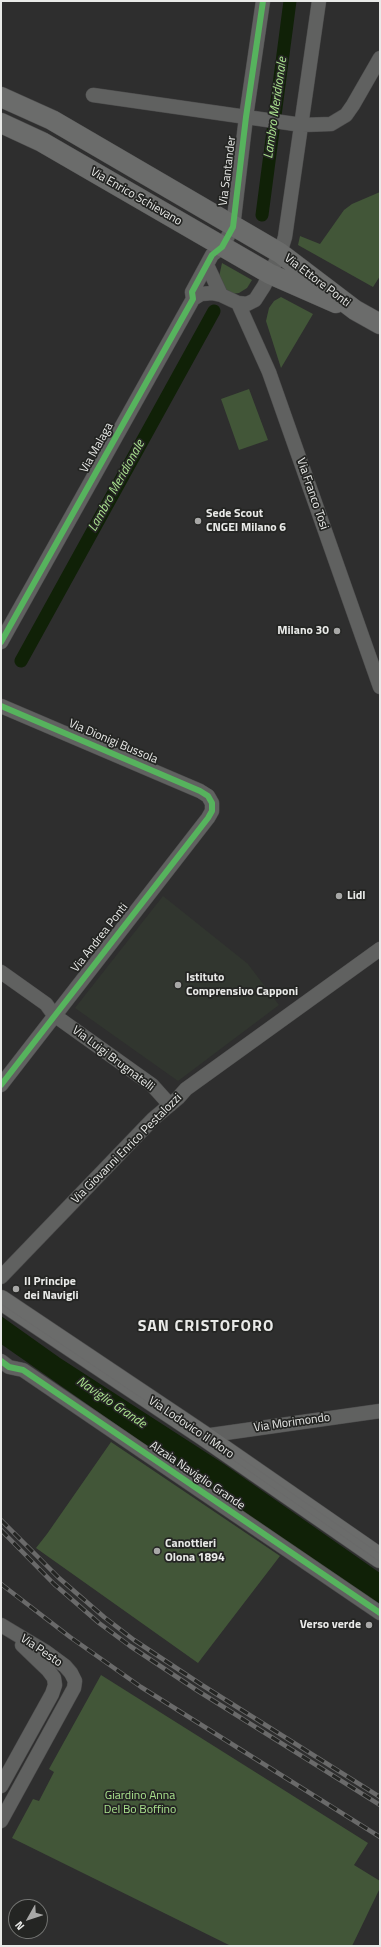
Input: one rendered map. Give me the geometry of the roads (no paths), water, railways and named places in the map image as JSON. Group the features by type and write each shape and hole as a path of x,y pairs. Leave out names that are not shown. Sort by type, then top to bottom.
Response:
{"street":[{"name":"Via Santander","path":"233,227 251,118 264,1"},
{"path":"193,299 201,294 212,293 221,295 238,303 247,304 255,300 280,253 285,237 297,124 319,1"},
{"path":"93,95 297,124 331,124 346,115 380,58"},
{"name":"Via Enrico Schievano","path":"1,97 52,120 233,227 280,253"},
{"name":"Via Enrico Schievano","path":"1,123 42,142 270,274"},
{"name":"Via Malaga","path":"1,642 193,299 192,292 212,255 222,247 233,227"},
{"name":"Via Ettore Ponti","path":"280,253 355,310 380,324"},
{"path":"207,265 221,295"},
{"name":"Via Ettore Ponti","path":"270,274 322,298 355,310"},
{"name":"Via Franco Tosi","path":"238,303 269,372 380,687"},
{"name":"Via Dionigi Bussola","path":"1,706 200,791 208,796 212,803"},
{"name":"Via Andrea Ponti","path":"1,1085 208,818 212,811 212,803"},
{"name":"Via Giovanni Enrico Pestalozzi","path":"1,1277 153,1119 186,1089 380,949"},
{"path":"1,972 46,1004 54,1015"},
{"name":"Via Luigi Brugnatelli","path":"54,1015 152,1085 170,1105"},
{"name":"Via Lodovico il Moro","path":"1,1300 204,1436 380,1558"},
{"name":"Alzaia Naviglio Grande","path":"2,1364 23,1370 380,1613"},
{"name":"Via Morimondo","path":"204,1436 380,1411"},
{"name":"Via Pesto","path":"1,1625 54,1678 55,1685 52,1694 40,1716"},
{"name":"Via Pesto","path":"1,1625 65,1666 71,1673 75,1681 74,1688 54,1724"},
{"path":"1,1786 40,1716 49,1717 54,1724 1,1822"}],"water":[{"name":"Naviglio Grande","path":"1,1316 60,1358 224,1464 380,1573 380,1605 206,1487 1,1344"}],"waterway":[{"name":"Lambro Meridionale","path":"262,215 290,1"},
{"name":"Lambro Meridionale","path":"21,661 214,311"}],"tram line":[{"path":"1,1304 206,1441 380,1562"},
{"path":"196,1427 380,1554"}],"railway":[{"path":"1,1520 59,1578 104,1617 134,1640 202,1685 380,1797"},
{"path":"1,1530 54,1584 99,1623 130,1646 198,1691 380,1805"},
{"path":"1,1584 70,1637 141,1687 380,1837"}],"place":[{"name":"Sede Scout CNGEI Milano 6","path":"198,521"},
{"name":"Milano 30","path":"337,631"},
{"name":"Lidl","path":"339,896"},
{"name":"Istituto Comprensivo Capponi","path":"178,985"},
{"name":"II Principe dei Navigli","path":"16,1289"},
{"name":"Canottieri Olona 1894","path":"157,1551"},
{"name":"Verso verde","path":"369,1625"}],"district":[{"name":"SAN CRISTOFORO","path":"206,1327"}],"park label":[{"name":"Giardino Anna Del Bo Boffino","path":"140,1803"}]}
